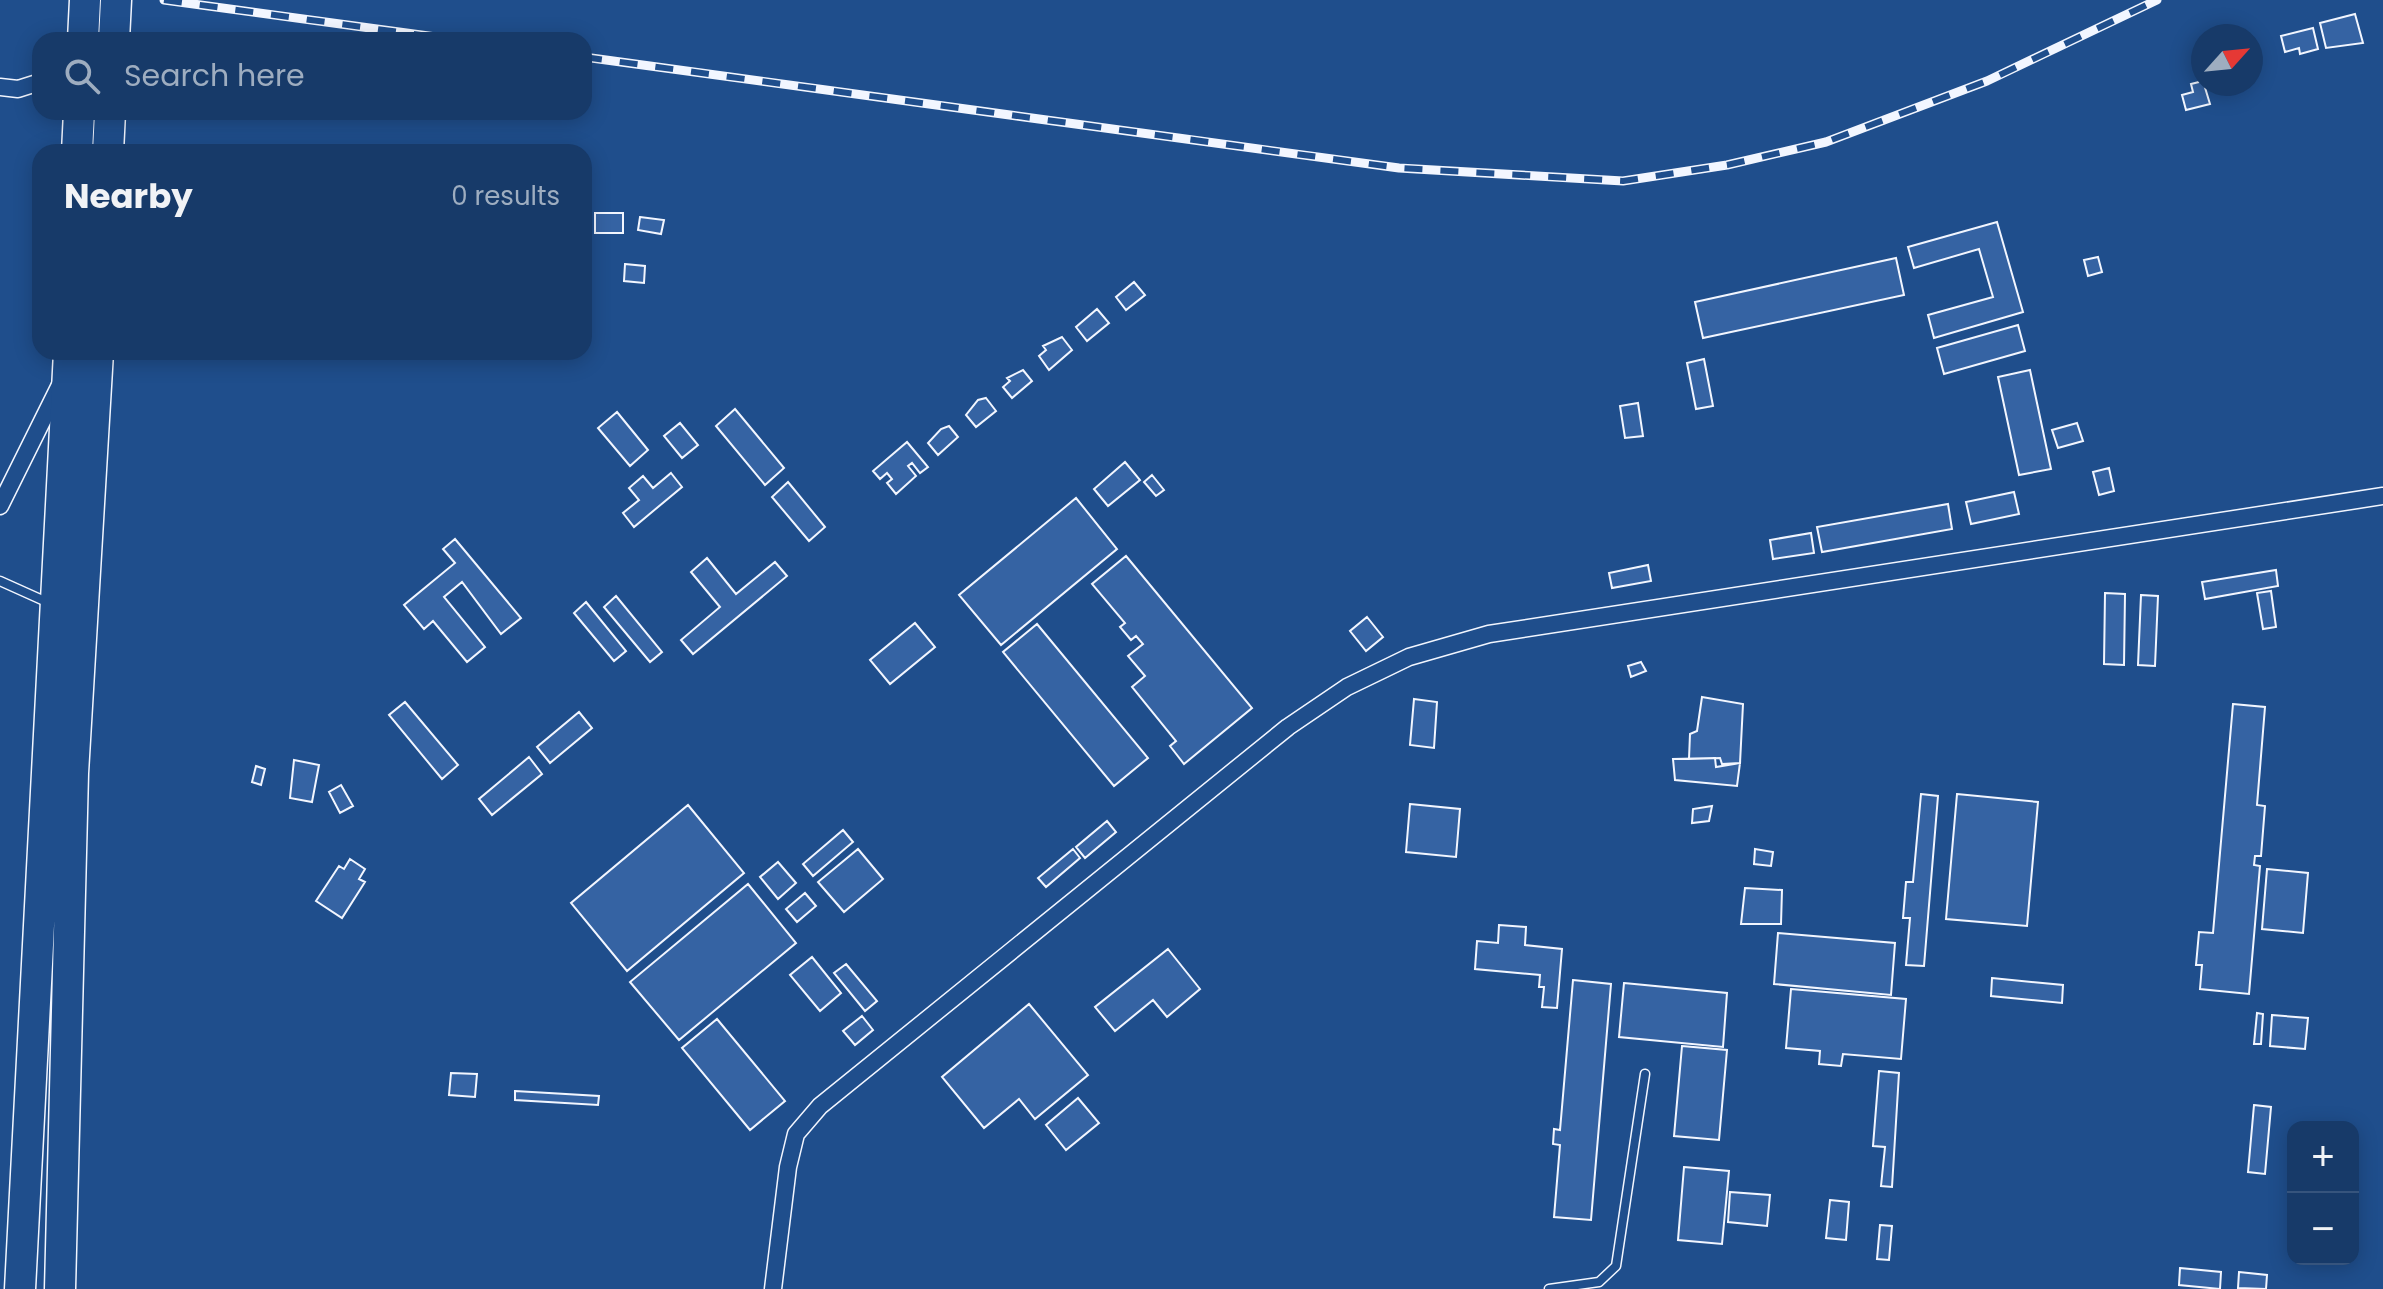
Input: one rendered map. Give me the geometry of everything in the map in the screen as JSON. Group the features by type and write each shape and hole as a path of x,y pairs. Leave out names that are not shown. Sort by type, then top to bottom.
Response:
{"highway":[{"path":"83,32 85,0"},
{"path":"114,32 116,0"},
{"path":"77,144 79,120"},
{"path":"108,144 110,120"},
{"path":"20,1289 69,360"},
{"path":"63,1284 73,773 98,360"}],"street":[{"path":"0,87 18,89 32,85"},
{"path":"0,506 69,360"},
{"path":"773,1289 788,1167 796,1134 820,1106 1288,727 1347,687 1409,657 1489,634 2383,496"}],"lane":[{"path":"0,581 54,605"},
{"path":"1549,1289 1599,1282 1616,1266 1645,1074"}],"building":[{"path":"2355,14 2363,43 2326,48 2320,23"},
{"path":"2313,28 2318,49 2300,54 2299,48 2285,52 2281,36"},
{"path":"2191,93 2191,96 2208,96 2210,104 2186,110 2182,95"},
{"path":"595,213 623,213 623,233 595,233"},
{"path":"640,217 664,220 661,234 638,230"},
{"path":"1997,222 2023,312 1934,338 1928,315 1993,297 1979,249 1914,268 1908,247"},
{"path":"2098,257 2102,272 2088,276 2084,260"},
{"path":"1896,258 1904,295 1703,338 1695,302"},
{"path":"625,264 645,266 644,283 624,281"},
{"path":"1134,282 1145,295 1126,310 1116,297"},
{"path":"1097,309 1109,323 1087,341 1076,327"},
{"path":"2018,325 2025,351 1944,374 1937,348"},
{"path":"1062,337 1072,350 1049,370 1039,356 1046,350 1043,346"},
{"path":"1704,359 1713,406 1696,409 1687,363"},
{"path":"1023,370 1032,381 1012,398 1003,387 1010,381 1007,378"},
{"path":"2030,370 2051,469 2019,475 1998,377"},
{"path":"986,398 996,411 976,427 966,415 978,400"},
{"path":"1638,403 1643,436 1625,438 1620,406"},
{"path":"735,409 784,468 765,485 716,426"},
{"path":"617,412 648,450 630,466 598,428"},
{"path":"680,423 698,445 682,458 664,436"},
{"path":"2077,423 2083,441 2058,448 2052,430"},
{"path":"949,426 958,437 938,455 928,443 941,429"},
{"path":"907,442 928,467 920,473 912,463 908,466 916,476 896,494 887,483 892,479 887,473 880,479 873,471"},
{"path":"1125,462 1140,480 1108,506 1094,489"},
{"path":"2109,468 2114,491 2099,495 2093,472"},
{"path":"671,473 682,487 634,527 623,513 639,500 629,488 643,476 653,488"},
{"path":"1152,475 1164,490 1156,496 1144,482"},
{"path":"788,482 825,527 809,541 772,497"},
{"path":"2014,492 2019,514 1971,524 1966,502"},
{"path":"1076,498 1117,549 1001,645 959,595"},
{"path":"1948,504 1952,529 1822,552 1817,527"},
{"path":"1811,533 1814,553 1773,559 1770,540"},
{"path":"455,539 521,618 501,634 462,582 444,597 485,647 467,662 433,621 424,629 404,605 455,563 443,549"},
{"path":"1126,556 1252,708 1184,764 1170,746 1176,741 1132,687 1145,676 1128,656 1143,644 1136,636 1131,640 1120,627 1125,623 1092,584"},
{"path":"707,558 736,594 775,562 787,576 693,654 681,640 720,607 691,572"},
{"path":"1648,565 1651,581 1612,588 1609,573"},
{"path":"2276,570 2278,586 2205,599 2202,582"},
{"path":"2271,591 2276,627 2263,629 2257,593"},
{"path":"2105,593 2125,594 2124,665 2104,664"},
{"path":"2141,595 2158,596 2155,666 2138,665"},
{"path":"616,596 662,652 650,662 604,607"},
{"path":"586,602 626,651 614,661 574,613"},
{"path":"1367,617 1383,637 1366,651 1350,631"},
{"path":"915,623 935,647 890,684 870,660"},
{"path":"1037,624 1148,758 1114,786 1003,652"},
{"path":"1641,662 1646,671 1631,677 1628,666"},
{"path":"1702,697 1743,704 1740,763 1722,764 1720,758 1689,759 1690,734 1697,731"},
{"path":"1414,699 1437,702 1434,748 1410,745"},
{"path":"405,702 458,765 442,779 389,715"},
{"path":"2233,704 2265,707 2257,805 2265,806 2261,856 2255,856 2254,865 2260,866 2249,994 2200,989 2202,965 2196,965 2199,932 2213,933"},
{"path":"579,712 592,728 550,763 537,747"},
{"path":"529,757 542,774 492,815 479,799"},
{"path":"1715,758 1716,767 1740,763 1737,786 1675,780 1673,759"},
{"path":"294,760 319,765 312,802 290,798"},
{"path":"256,766 265,769 261,785 252,782"},
{"path":"341,785 353,806 340,813 329,792"},
{"path":"1921,794 1938,796 1924,966 1906,965 1910,918 1903,918 1906,882 1913,882"},
{"path":"1957,794 2038,802 2027,926 1946,919"},
{"path":"1410,804 1460,809 1456,857 1406,852"},
{"path":"688,805 744,873 627,971 571,903"},
{"path":"1712,806 1709,821 1692,823 1693,809"},
{"path":"1107,821 1116,832 1085,858 1076,847"},
{"path":"843,830 853,842 813,876 803,864"},
{"path":"858,849 883,879 844,912 818,882"},
{"path":"1073,849 1080,858 1046,887 1038,878"},
{"path":"1755,849 1773,852 1771,866 1754,864"},
{"path":"350,859 365,869 359,879 365,882 342,918 316,901 339,866 344,869"},
{"path":"778,862 796,883 778,899 760,877"},
{"path":"2267,869 2308,873 2303,933 2262,929"},
{"path":"748,884 796,943 679,1040 630,982"},
{"path":"1745,888 1782,890 1781,924 1741,924"},
{"path":"805,893 816,906 797,922 786,909"},
{"path":"1499,925 1526,927 1525,945 1562,949 1557,1008 1542,1007 1544,987 1539,987 1540,975 1475,969 1477,941 1498,943"},
{"path":"1778,933 1895,943 1891,995 1774,984"},
{"path":"1168,949 1200,989 1167,1017 1153,1000 1115,1031 1095,1007"},
{"path":"812,957 841,993 820,1011 790,975"},
{"path":"846,964 877,1001 865,1011 834,973"},
{"path":"1992,978 2063,985 2062,1003 1991,996"},
{"path":"1573,980 1611,984 1591,1220 1554,1217 1560,1145 1553,1144 1554,1129 1560,1130"},
{"path":"1624,983 1727,993 1723,1047 1619,1037"},
{"path":"1791,989 1906,999 1901,1059 1843,1054 1841,1066 1819,1064 1820,1051 1786,1048"},
{"path":"1029,1004 1088,1075 1035,1119 1019,1099 984,1128 942,1077"},
{"path":"2257,1013 2263,1014 2261,1044 2254,1044"},
{"path":"2272,1015 2308,1018 2305,1049 2270,1046"},
{"path":"862,1016 873,1030 855,1045 843,1031"},
{"path":"717,1019 785,1101 750,1130 682,1048"},
{"path":"1682,1046 1727,1050 1719,1140 1674,1136"},
{"path":"1879,1071 1899,1073 1892,1187 1881,1186 1885,1147 1873,1146"},
{"path":"451,1073 477,1074 475,1097 449,1095"},
{"path":"515,1091 599,1096 598,1105 515,1100"},
{"path":"1078,1098 1099,1123 1066,1150 1046,1125"},
{"path":"2254,1105 2271,1107 2265,1174 2248,1172"},
{"path":"1684,1167 1729,1171 1722,1244 1678,1240"},
{"path":"1730,1192 1770,1195 1767,1226 1728,1222"},
{"path":"1830,1200 1849,1202 1846,1240 1826,1238"},
{"path":"1880,1225 1892,1226 1889,1260 1877,1259"},
{"path":"2180,1268 2221,1272 2220,1289 2179,1285"},
{"path":"2239,1272 2267,1275 2266,1289 2238,1288"}],"railway":[{"path":"164,0 399,32"},
{"path":"592,58 1399,168 1623,181 1727,165 1826,142 1987,81 2157,0"}]}
